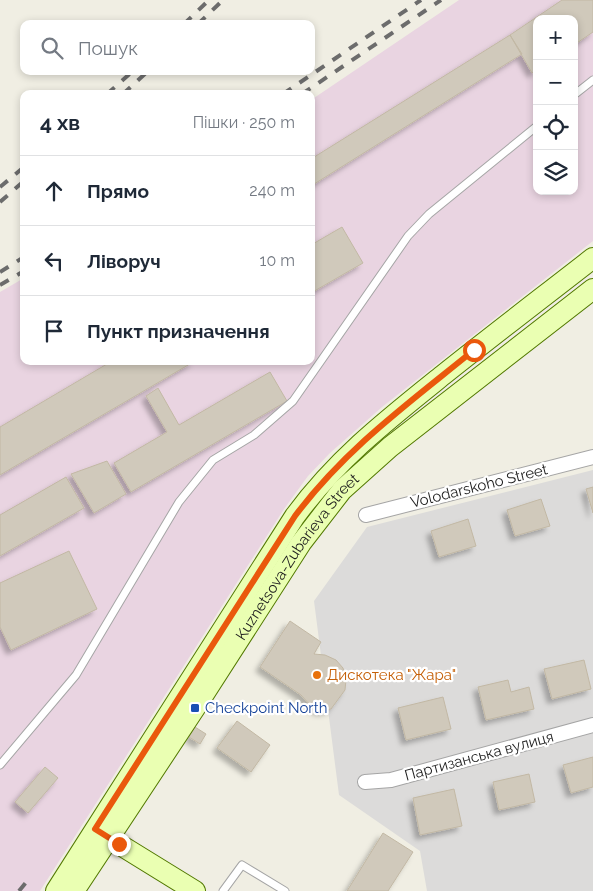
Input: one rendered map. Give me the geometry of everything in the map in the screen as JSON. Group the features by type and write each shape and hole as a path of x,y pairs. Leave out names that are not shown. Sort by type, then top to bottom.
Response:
{"main road":[{"name":"Kuznetsova-Zubarieva Street","path":"74,891 101,833 295,516 318,485 340,462 391,417 593,258"},
{"name":"Kuznetsova-Zubarieva Street","path":"56,891 195,708 301,543 342,490 390,447 593,289"},
{"path":"101,833 195,891"}],"street":[{"name":"Volodarskoho Street","path":"366,515 593,457"},
{"name":"Партизанська вулиця","path":"365,782 391,780 593,725"}],"lane":[{"path":"578,92 593,80"},
{"path":"0,765 76,675 179,502 213,460 254,435 293,401 408,236 429,214 533,129"},
{"path":"223,891 242,865 285,891"}],"shaded area":[{"path":"459,0 593,0 593,241 382,407 330,453 308,476 284,509 40,891 0,891 0,292 20,280 20,365 315,365 315,97"},
{"path":"593,470 593,891 427,891 420,851 339,795 314,601 367,527"}],"building":[{"path":"562,0 593,0 593,32 578,42 578,15 540,15"},
{"path":"533,20 532,73 510,35"},
{"path":"510,35 522,54 315,183 315,157"},
{"path":"342,227 363,263 315,291 315,243"},
{"path":"105,365 188,365 0,475 0,427"},
{"path":"270,372 287,401 131,492 114,463 167,432 146,396 158,388 179,425"},
{"path":"107,461 126,494 94,513 71,474"},
{"path":"66,477 84,508 0,556 0,515"},
{"path":"593,487 593,513 586,489"},
{"path":"541,499 550,526 515,536 507,510"},
{"path":"468,519 476,546 439,557 431,531"},
{"path":"69,551 97,609 11,650 0,627 0,583"},
{"path":"290,621 321,642 314,654 325,655 336,660 343,668 346,680 345,690 331,709 321,711 311,706 301,695 260,667"},
{"path":"584,660 591,689 552,699 544,669"},
{"path":"508,680 511,692 529,687 534,709 486,720 478,687"},
{"path":"443,697 451,729 406,740 398,708"},
{"path":"237,721 270,745 251,772 217,748"},
{"path":"195,727 206,734 200,744 189,737"},
{"path":"593,757 593,787 571,793 563,765"},
{"path":"45,767 58,778 28,813 15,802"},
{"path":"529,774 535,802 499,810 493,782"},
{"path":"454,789 462,826 420,835 413,798"},
{"path":"383,833 413,852 388,891 347,891"}],"railway":[{"path":"188,20 209,0"},
{"path":"202,20 223,0"},
{"path":"315,72 421,0"},
{"path":"308,90 441,0"},
{"path":"112,90 128,75"},
{"path":"127,90 144,75"},
{"path":"289,90 311,75"},
{"path":"0,187 20,170"},
{"path":"0,202 20,184"},
{"path":"0,272 20,260"},
{"path":"0,285 20,273"},
{"path":"19,891 28,880"}],"place":[{"name":"Дискотека \"Жара\"","path":"317,675"},
{"name":"Checkpoint North","path":"195,708"}],"route":[{"path":"119,844 95,829 295,516 318,485 340,462 391,417 474,350"}]}
